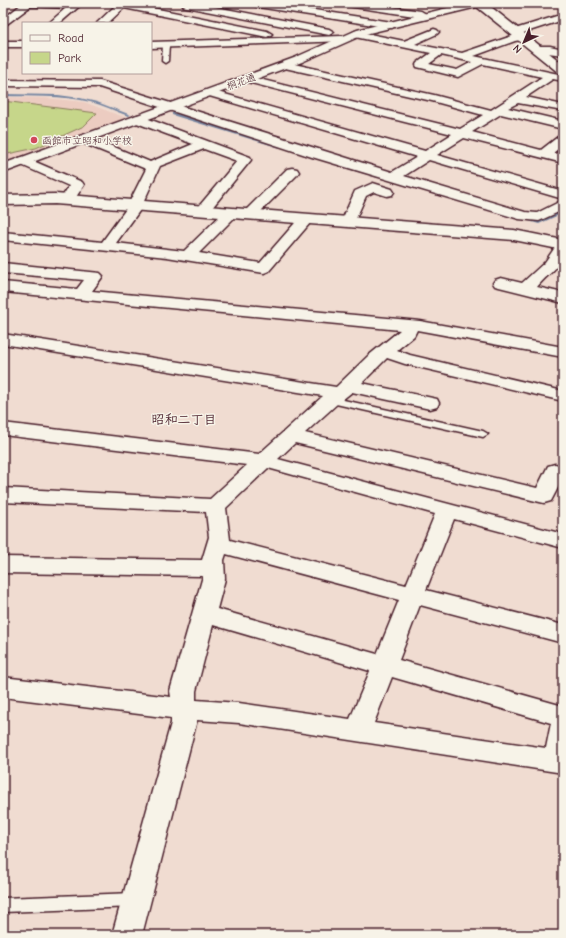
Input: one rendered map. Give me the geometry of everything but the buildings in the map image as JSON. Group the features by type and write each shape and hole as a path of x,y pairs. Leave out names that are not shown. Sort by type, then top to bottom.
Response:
{"street":[{"path":"3,24 29,3 76,4"},
{"path":"152,22 159,14 186,3 349,37 440,52 551,76"},
{"path":"261,3 258,4 392,25"},
{"path":"347,3 421,14"},
{"path":"394,177 551,76 562,71 538,49 480,3"},
{"name":"桐花通","path":"3,169 248,79 349,37 480,3"},
{"path":"55,22 76,4"},
{"path":"103,22 118,4 289,39 292,41"},
{"path":"9,7 22,9"},
{"path":"462,57 563,17"},
{"path":"536,27 556,32"},
{"path":"404,45 434,32"},
{"path":"152,45 292,41 349,37"},
{"path":"3,44 22,44"},
{"path":"538,49 550,49 563,52"},
{"path":"440,52 421,65 458,74 481,61"},
{"path":"284,65 496,112 563,124"},
{"path":"248,79 563,159"},
{"path":"3,82 100,84 170,108 394,177 534,218 563,204"},
{"path":"210,93 563,194"},
{"path":"517,99 561,108"},
{"path":"138,119 245,160 202,210"},
{"path":"84,139 142,165 153,167"},
{"path":"543,154 563,139"},
{"path":"106,247 133,210 155,164 204,144"},
{"path":"24,161 78,185 67,200"},
{"path":"250,214 292,172"},
{"path":"348,222 360,194 373,187 388,192"},
{"path":"3,200 67,200 232,212 514,235 563,245 550,265 530,285 528,290"},
{"path":"188,257 232,212"},
{"path":"3,236 188,257 264,268 306,219"},
{"path":"3,268 95,276 81,295"},
{"path":"501,283 563,298"},
{"path":"3,287 412,325 422,324 466,335 513,341 563,352"},
{"path":"3,495 216,506 374,360 386,352 408,332 412,325"},
{"path":"3,339 339,393 430,403"},
{"path":"386,352 405,358 563,396"},
{"path":"3,429 263,462 563,541"},
{"path":"292,436 544,496 555,470 563,472"},
{"path":"126,935 137,900 184,723 183,691 214,578 213,568 220,537 216,506"},
{"path":"358,730 447,511"},
{"path":"218,544 563,634"},
{"path":"3,565 213,568"},
{"path":"204,614 563,716"},
{"path":"3,687 183,709 239,713 560,762 563,725"}],"lane":[{"path":"165,61 166,45"},
{"path":"339,393 483,434"},
{"path":"3,905 137,900"}],"shaded area":[{"name":"函館市立昭和小学校","path":"3,97 45,98 84,102 126,118 3,162"}],"green space":[{"name":"函館市立昭和小学校","path":"3,101 97,113 84,126 36,148 3,155"}],"waterway":[{"path":"3,95 58,96 80,99 91,101 129,115"},
{"path":"173,114 281,147"},
{"path":"339,165 379,177"},
{"path":"520,218 539,223 563,212"}],"place":[{"name":"函館市立昭和小学校","path":"34,140"}],"district":[{"name":"昭和二丁目","path":"184,419"}]}
